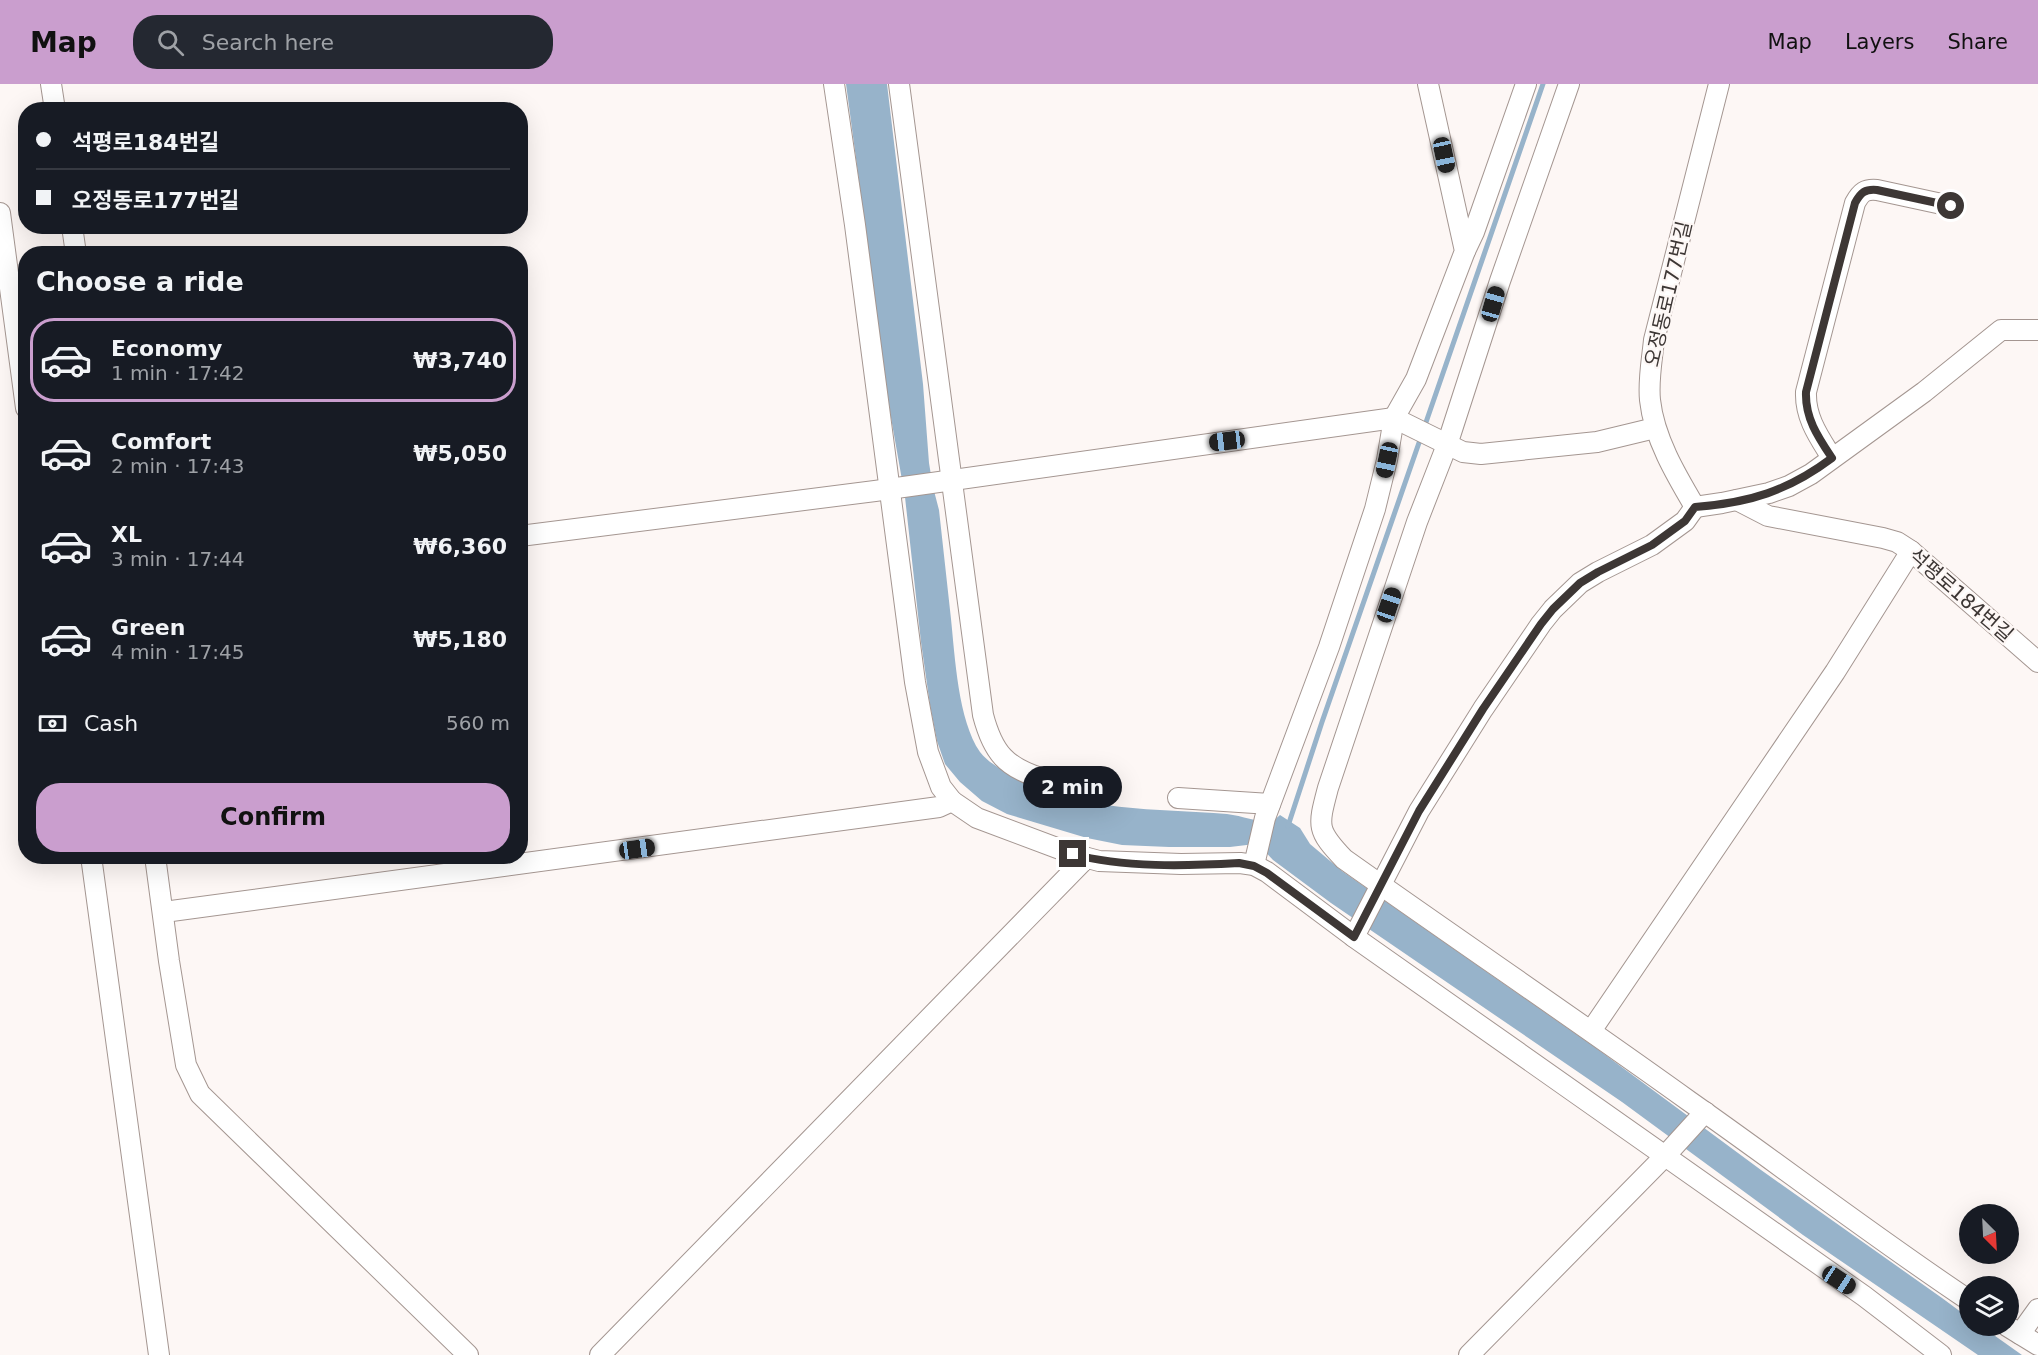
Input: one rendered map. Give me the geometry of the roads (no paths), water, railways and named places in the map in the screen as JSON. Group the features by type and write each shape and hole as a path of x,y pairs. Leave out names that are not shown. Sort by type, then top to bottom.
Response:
{"lane":[{"path":"51,84 54,102"},
{"path":"834,84 894,488 922,727 934,770 941,787 952,801 976,818 990,824 1086,858 1120,862 1255,862 1267,873 1668,1153 1941,1355"},
{"path":"899,84 948,481 981,702 986,725 997,750 1005,760 1026,774 1044,779"},
{"path":"1428,84 1465,251"},
{"path":"1255,862 1267,811 1329,647 1372,519 1398,419 1474,232 1526,84"},
{"path":"1569,84 1417,522 1322,810 1321,825 1324,836 1344,859 1380,888 1591,1031 1703,1115 1959,1293"},
{"name":"오정동로177번길","path":"1695,507 1673,468 1655,428 1650,401 1650,375 1654,340 1719,84"},
{"path":"1832,458 1808,414 1806,392 1855,203 1860,194 1867,189 1951,206"},
{"path":"0,213 18,348"},
{"path":"1356,934 1441,773 1553,609 1580,583 1652,545 1685,521 1695,507 1769,493 1789,486 1811,474 1924,392 2001,330 2038,330"},
{"path":"528,535 948,481 1398,419 1444,444 1463,452 1481,454 1597,442 1655,428"},
{"name":"석평로184번길","path":"1737,500 1768,516 1897,542 1911,551 2038,662"},
{"path":"1591,1031 1835,672 1911,551"},
{"path":"1178,798 1267,811"},
{"path":"528,863 939,807 952,801"},
{"path":"600,1355 1086,858"},
{"path":"92,864 159,1355"},
{"path":"156,864 186,1065 200,1094 468,1355"},
{"path":"164,912 518,864"},
{"path":"1469,1355 1703,1115"},
{"path":"2019,1325 2038,1309"},
{"path":"2019,1334 2038,1345"}],"water":[{"path":"846,84 887,84 923,384 929,463 939,510 959,688 967,723 980,752 1005,772 1030,785 1085,802 1142,809 1227,814 1266,822 1272,822 1280,815 1300,828 1310,844 1342,871 1596,1048 1761,1170 1959,1311 1959,1336 1995,1336 2022,1355 1978,1355 1803,1235 1622,1102 1331,903 1255,844 1230,847 1122,845 1087,838 1007,814 982,801 960,782 945,764 937,741 921,642 905,497 890,412"}],"waterway":[{"path":"1424,428 1543,84"},
{"path":"1288,826 1421,437"}]}
